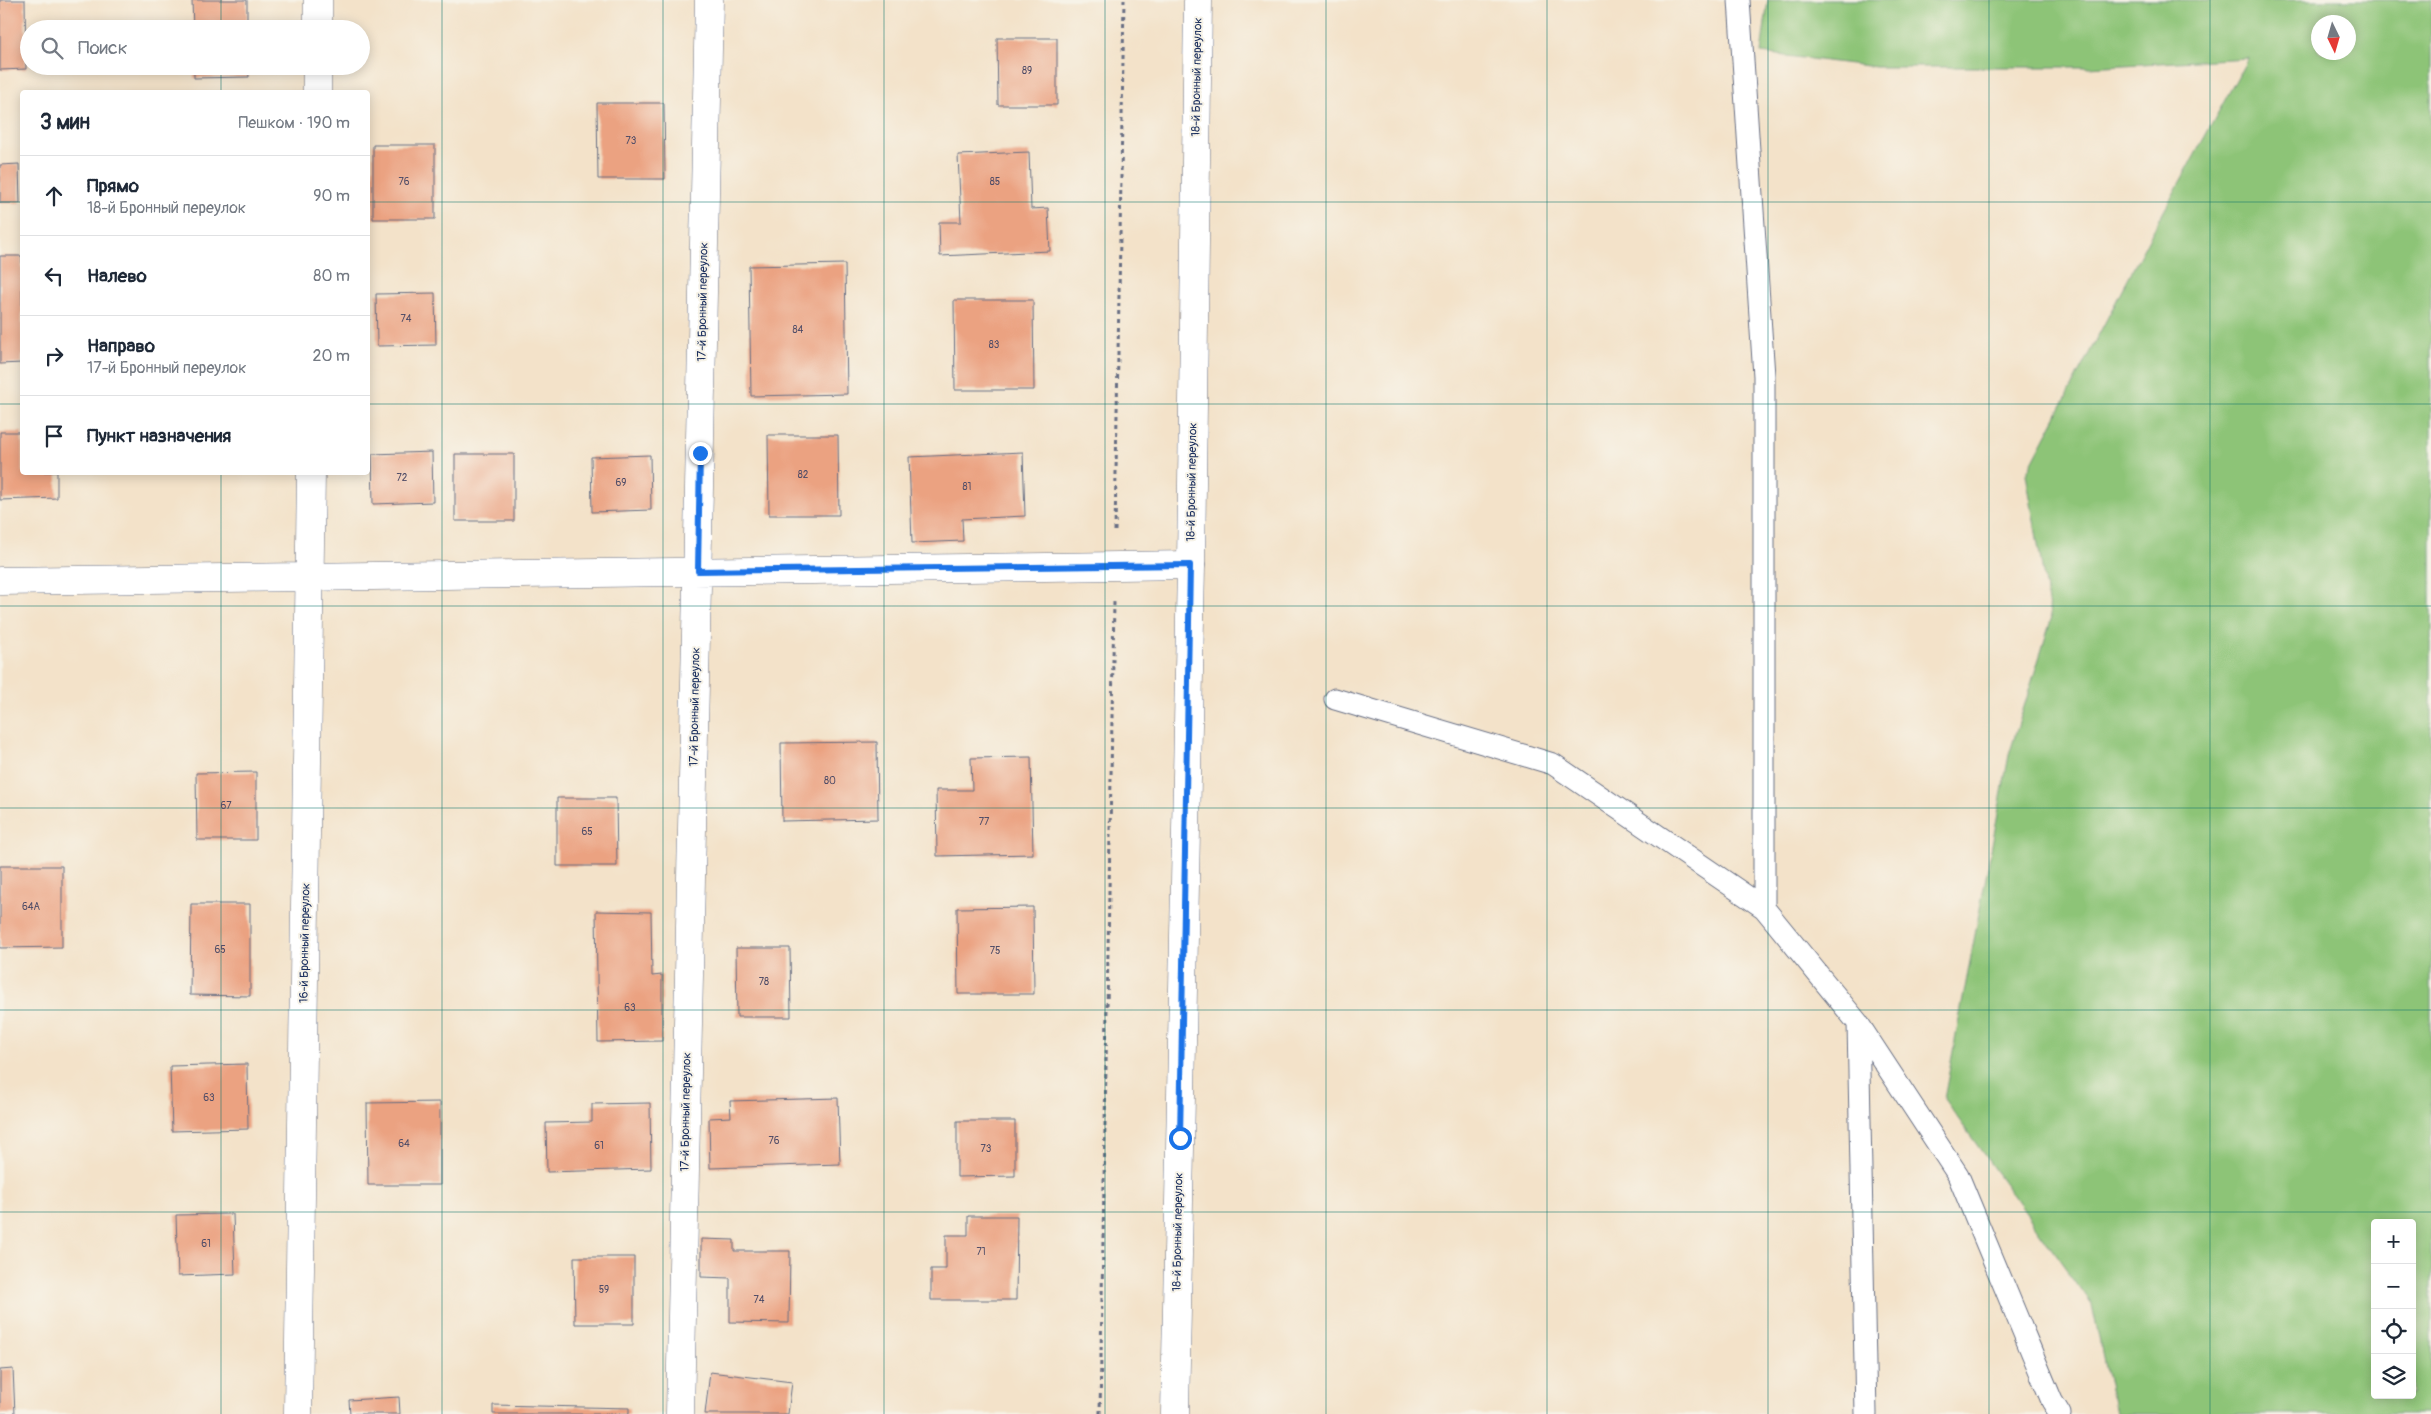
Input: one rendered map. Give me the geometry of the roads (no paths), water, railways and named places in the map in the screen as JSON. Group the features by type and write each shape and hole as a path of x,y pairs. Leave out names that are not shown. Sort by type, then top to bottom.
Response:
{"street":[{"path":"318,0 318,20"},
{"name":"17-й Бронный переулок","path":"680,1414 709,0"},
{"name":"18-й Бронный переулок","path":"1175,1414 1198,0"},
{"path":"317,75 317,90"},
{"name":"16-й Бронный переулок","path":"298,1414 312,475"},
{"path":"0,581 1190,565"}],"lane":[{"path":"1739,0 1764,376 1764,908"},
{"path":"1334,698 1553,764 1764,908 1858,1023 1958,1176 2052,1401 2060,1414"},
{"path":"1858,1023 1866,1414"}]}
